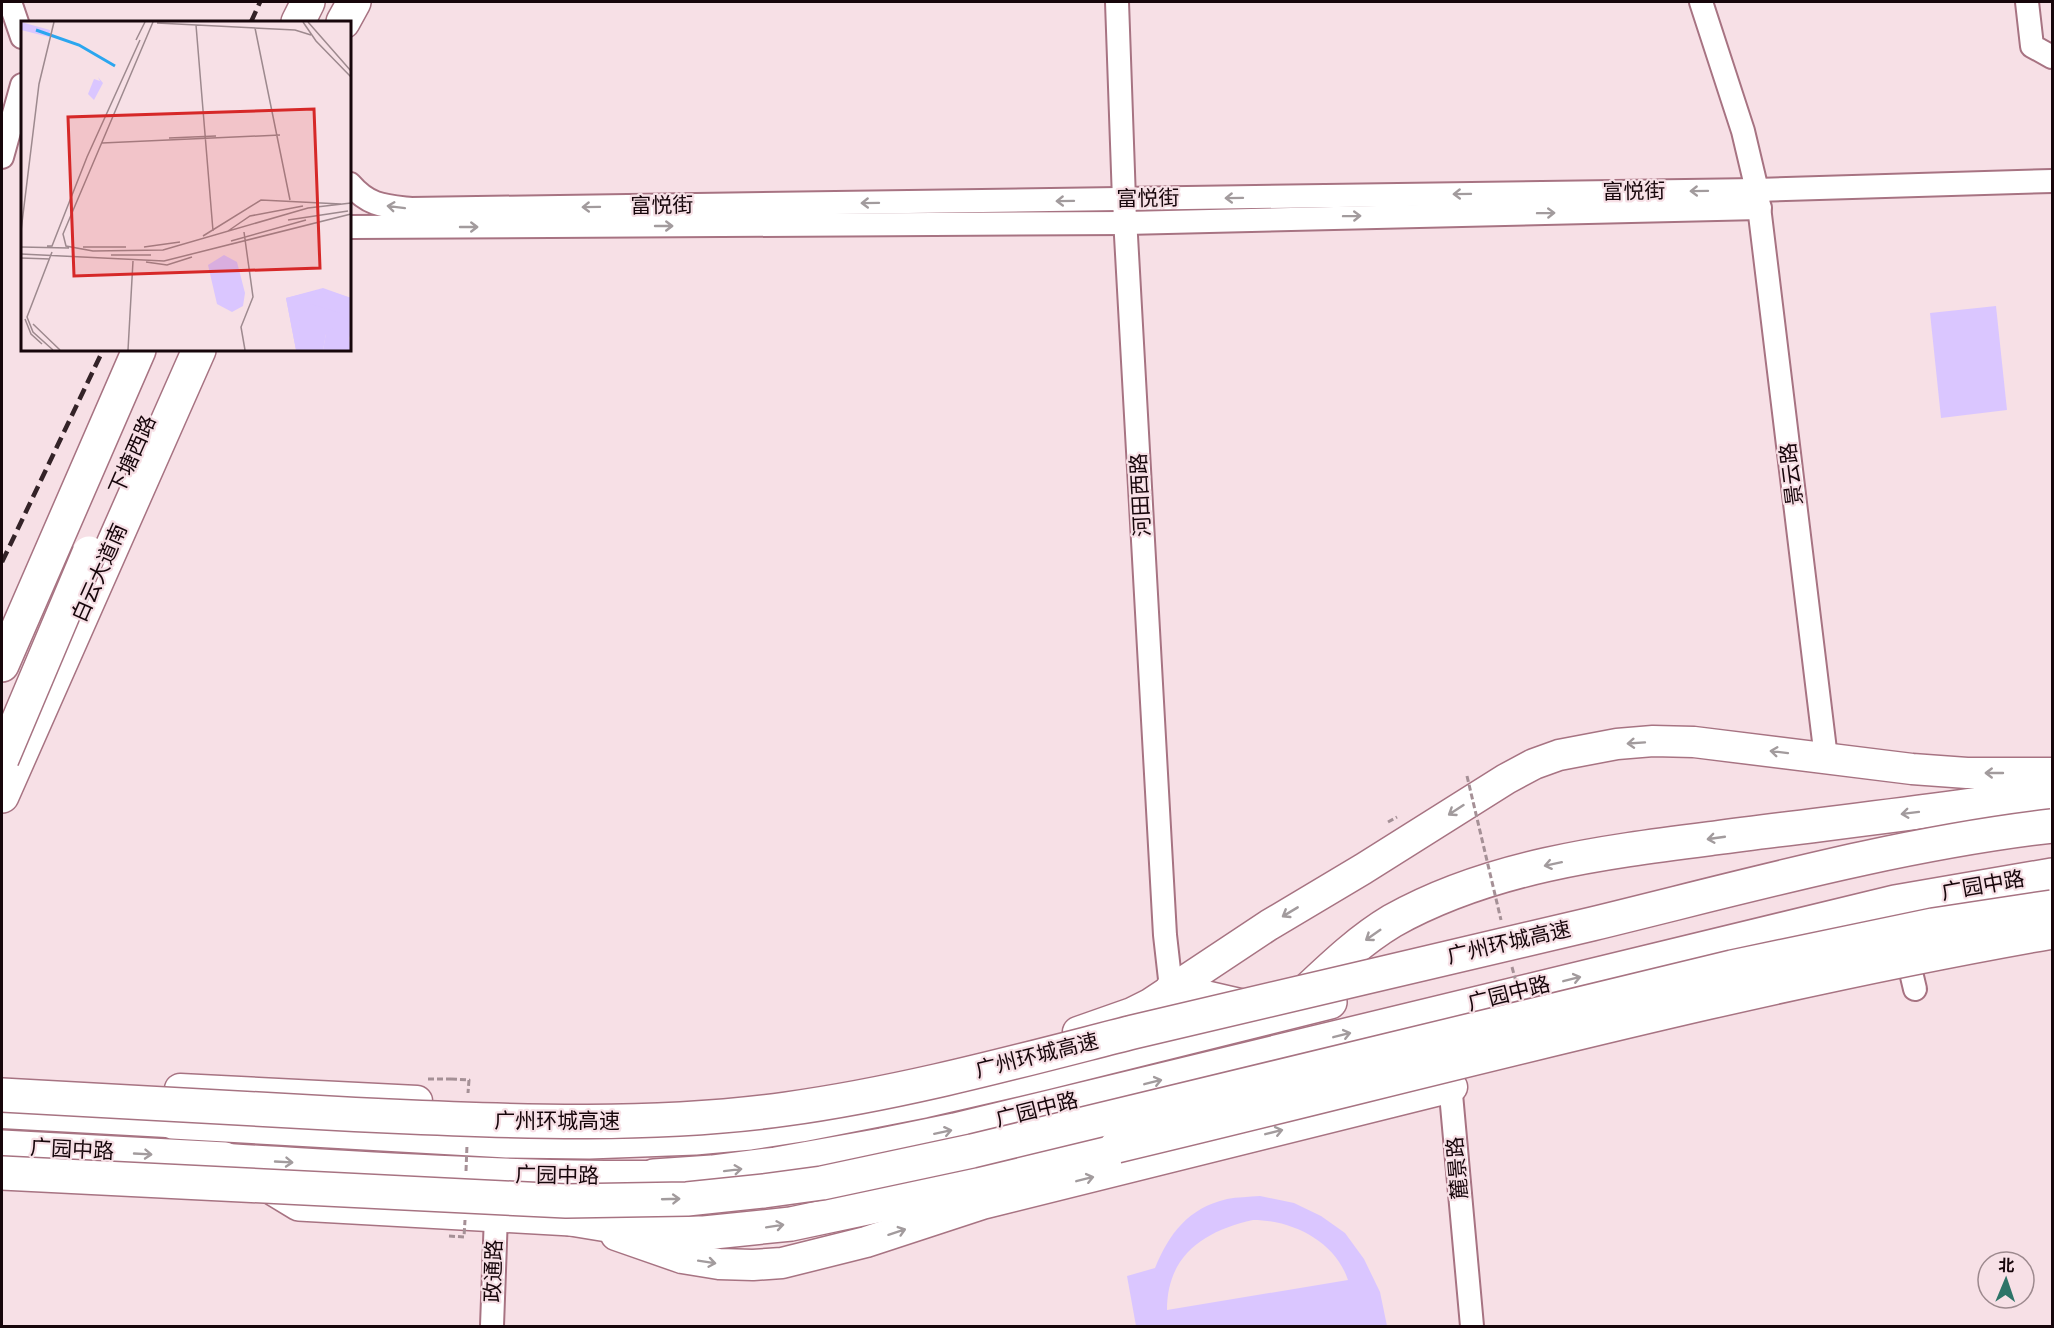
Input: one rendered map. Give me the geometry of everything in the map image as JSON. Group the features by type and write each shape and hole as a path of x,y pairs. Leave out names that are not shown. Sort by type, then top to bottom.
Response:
{"highway":[{"path":"298,21 308,2"},
{"path":"344,21 354,2"},
{"path":"2,665 139,351"},
{"name":"下塘西路","path":"2,759 81,550 161,351"},
{"name":"下塘西路","path":"2,713 181,351"},
{"name":"白云大道南","path":"2,796 199,351"},
{"path":"1281,1014 1351,950 1391,922 1437,899 1486,881 1541,866 1610,852 1968,807 2052,793"},
{"path":"1838,878 1932,836 1977,825 2052,812"},
{"name":"广州环城高速","path":"2,1095 510,1122 601,1123 783,1110 870,1094 996,1066 1339,982 1828,867 1933,845 2052,825"},
{"name":"广园中路","path":"654,1176 776,1164 844,1153 955,1130 1437,1011 1895,902 2049,877"},
{"name":"广园中路","path":"172,1122 496,1140 589,1142 695,1138 801,1125 924,1101 1045,1073 1838,878"},
{"path":"2,1173 566,1202 687,1199 764,1191 833,1180 972,1151 1732,967 1933,925 2052,907"},
{"path":"225,1159 299,1204 571,1219 669,1233 756,1229 890,1203 1738,995 1894,961 2052,932"},
{"path":"2,1080 88,1085 172,1122"},
{"name":"广园中路","path":"2,1147 225,1159"},
{"path":"571,1219 654,1176"}],"main road":[{"path":"88,1085 548,1107 663,1105 815,1089 985,1054 1103,1025 1132,1013 1269,925 1506,779 1550,758 1617,744 1653,741 1694,742 1912,769 2052,773"},
{"name":"广园中路","path":"1838,878 1911,863 2052,841"},
{"path":"844,1153 897,1159 953,1160 975,1159 1032,1149 1184,1114 1721,980 1843,952 1988,925 2052,917"},
{"path":"1171,988 1281,1014"},
{"path":"985,1054 1045,1073"},
{"path":"473,1177 571,1219 682,1258 719,1264 782,1263 866,1242 981,1204 1452,1088"},
{"path":"1088,1098 1184,1114"},
{"path":"589,1142 663,1105"},
{"name":"广园中路","path":"2,1113 172,1122"},
{"path":"2,1182 64,1150"},
{"name":"广园中路","path":"225,1159 473,1177 654,1176"},
{"path":"2,1188 299,1204"}],"street":[{"path":"10,2 21,34"},
{"name":"河田西路","path":"1117,2 1124,200 1165,935 1171,988"},
{"path":"1701,2 1743,131 1759,199"},
{"path":"2027,2 2032,46 2052,57"},
{"path":"2,157 21,89"},
{"name":"富悦街","path":"351,185 359,195 374,204 411,209 1124,200 1293,207 1759,199 2052,181"},
{"name":"景云路","path":"1759,199 1826,758"},
{"name":"富悦街","path":"351,227 1126,222 1293,207"},
{"path":"1895,902 1915,989"},
{"name":"麓景路","path":"1437,1011 1452,1088 1472,1326"},
{"name":"政通路","path":"480,1215 492,1326"}],"path":[{"path":"1467,776 1503,927"},
{"path":"1511,962 1520,996"},
{"path":"428,1079 469,1080 468,1102"},
{"path":"467,1136 473,1177"},
{"path":"449,1236 464,1237 480,1215"}],"shaded area":[{"path":"1996,306 2007,410 1941,418 1930,313"},
{"path":"1260,1196 1294,1203 1321,1216 1345,1233 1364,1259 1380,1292 1387,1326 1136,1326 1127,1276 1155,1268 1174,1234 1182,1224 1201,1209 1227,1199","holes":["1253,1220 1268,1221 1297,1229 1323,1244 1342,1266 1348,1280 1167,1310 1174,1274 1181,1260 1192,1248 1204,1239 1235,1225"]}],"railway":[{"path":"251,21 260,2"},
{"path":"2,562 103,351"}]}
